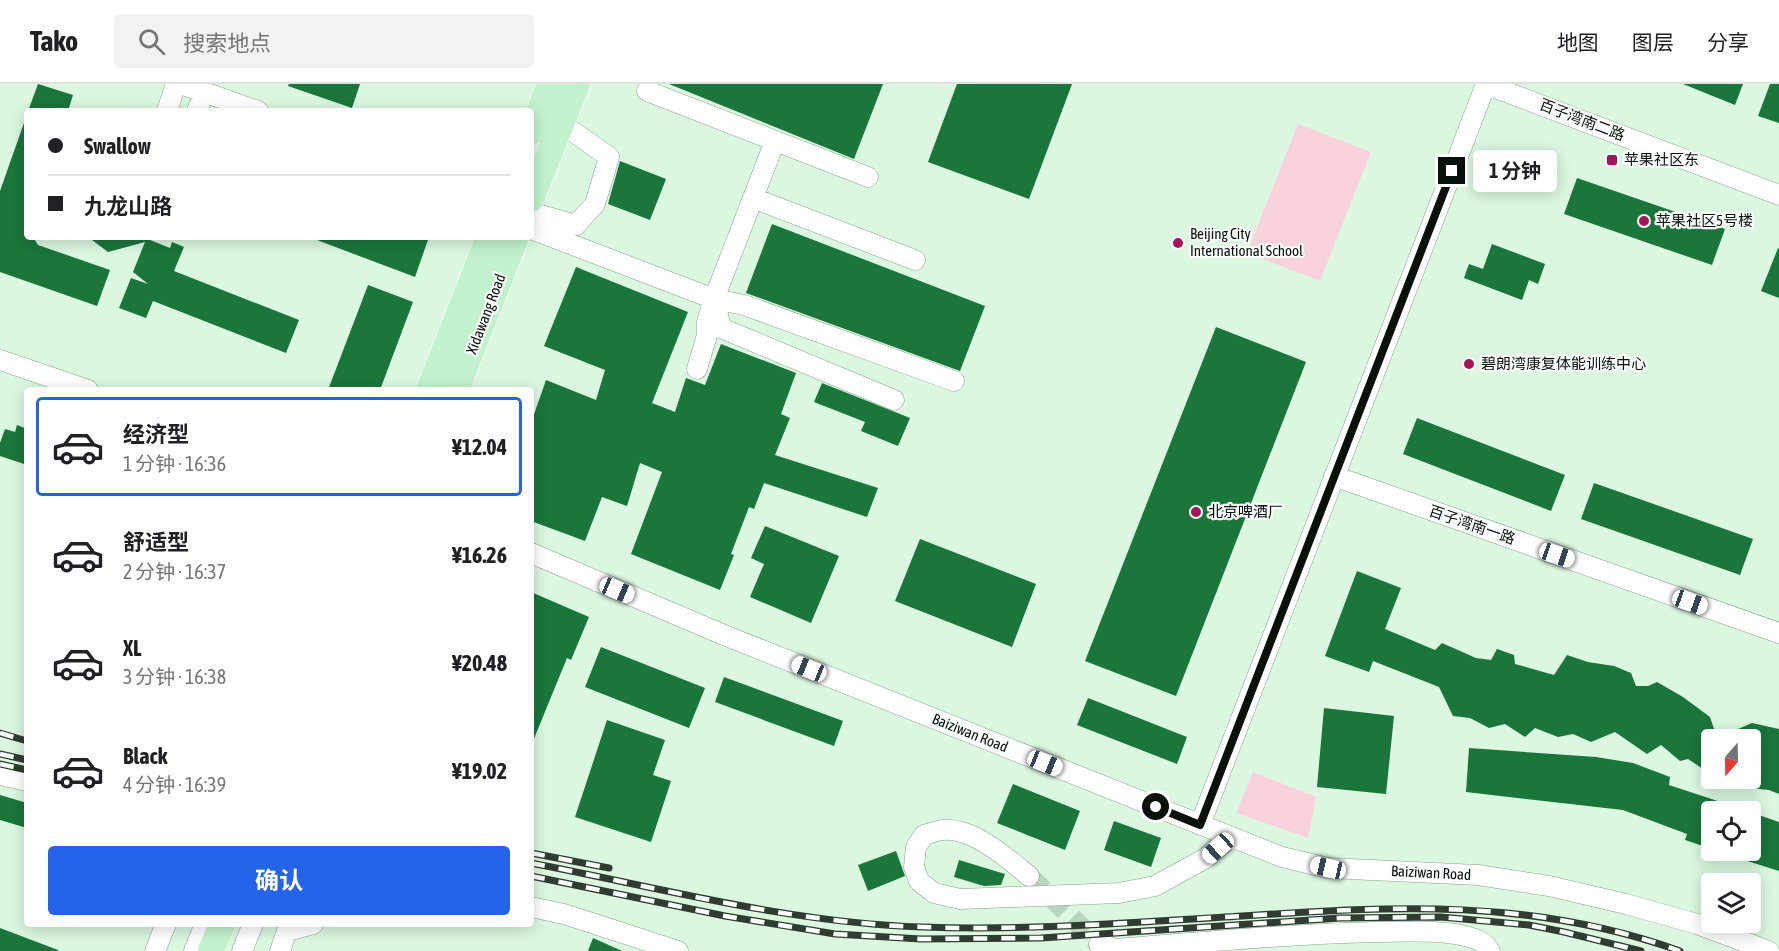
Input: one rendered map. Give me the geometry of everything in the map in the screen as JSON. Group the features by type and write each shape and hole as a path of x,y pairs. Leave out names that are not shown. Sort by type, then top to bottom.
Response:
{"main road":[{"path":"534,124 550,84"},
{"path":"534,191 577,84"},
{"name":"Xidawang Road","path":"430,387 488,240"},
{"name":"Xidawang Road","path":"457,387 515,240"},
{"path":"211,951 221,927"},
{"path":"227,951 237,927"}],"street":[{"path":"168,108 176,84"},
{"path":"181,84 249,108"},
{"path":"1200,825 1486,84"},
{"name":"百子湾南二路","path":"1486,84 1779,195"},
{"path":"647,91 868,177"},
{"path":"198,108 204,92"},
{"path":"534,213 576,225 595,204 609,157 561,123"},
{"path":"697,369 714,299 775,141"},
{"path":"753,198 915,260"},
{"path":"534,230 714,299 744,305 954,381"},
{"path":"714,299 721,328 894,400"},
{"path":"0,360 79,387"},
{"name":"百子湾南一路","path":"1334,476 1779,633"},
{"name":"Baiziwan Road","path":"534,554 724,635 1282,857 1328,868 1478,875 1550,886 1697,924 1769,951"},
{"path":"0,775 24,780"},
{"path":"1029,876 987,842 965,834 944,829 924,835 916,847 914,867 919,881 934,893 971,898 1119,893 1155,886 1206,858 1230,837"},
{"path":"534,908 564,914 678,951"},
{"path":"155,951 165,927"},
{"path":"194,951 204,927"},
{"path":"242,951 252,927"},
{"path":"280,951 287,931 302,927"},
{"path":"1099,944 1116,949 1147,949 1306,934 1400,932 1471,937 1486,944 1490,951"}],"shaded area":[{"path":"1298,124 1371,152 1320,281 1247,253"},
{"path":"1253,772 1316,797 1308,838 1236,813"}],"building":[{"path":"38,84 73,95 69,108 29,108"},
{"path":"289,84 360,84 352,108 288,86"},
{"path":"669,84 883,84 854,159"},
{"path":"957,84 1072,84 1029,199 928,162"},
{"path":"1683,84 1743,84 1735,105"},
{"path":"1770,84 1779,84 1779,123 1758,116"},
{"path":"24,123 24,240 35,240 38,245 110,270 97,306 0,272 0,191"},
{"path":"620,161 666,179 650,220 608,204"},
{"name":"苹果社区5号楼","path":"1577,178 1725,229 1712,265 1564,214"},
{"path":"772,224 985,306 960,371 746,293"},
{"path":"92,240 150,240 170,248 172,242 184,247 174,271 299,320 286,353 153,301 146,318 119,308 131,278 148,284 133,272 145,242 108,252"},
{"path":"317,240 428,240 415,277"},
{"path":"1492,244 1545,264 1538,284 1529,280 1522,300 1464,278 1469,264 1483,269"},
{"path":"1779,249 1779,298 1761,291"},
{"path":"576,267 688,312 652,403 675,412 686,378 705,385 721,344 796,373 781,414 790,418 775,455 878,488 867,517 764,483 754,509 749,507 720,590 631,554 662,472 640,463 627,506 602,497 585,541 534,522 534,414 546,380 596,400 605,370 544,346"},
{"path":"368,285 413,302 381,387 329,387"},
{"name":"北京啤酒厂","path":"1216,327 1306,362 1176,696 1085,661"},
{"path":"822,383 910,418 898,446 861,431 865,422 814,402"},
{"path":"1417,418 1565,475 1551,511 1403,454"},
{"path":"17,425 24,428 24,464 0,456 0,443 5,429 15,432"},
{"path":"1594,483 1753,539 1740,575 1581,519"},
{"path":"765,526 839,556 811,623 750,597 764,564 751,558"},
{"path":"920,539 1036,584 1012,647 895,601"},
{"path":"1357,571 1401,588 1385,629 1435,650 1442,643 1476,658 1491,660 1497,649 1514,655 1515,664 1554,675 1567,655 1588,662 1614,666 1631,673 1636,686 1648,686 1657,682 1683,697 1710,717 1714,729 1701,729 1701,768 1688,759 1680,761 1661,745 1647,754 1615,732 1591,742 1573,734 1558,737 1535,728 1525,737 1505,724 1489,728 1470,718 1453,716 1439,687 1373,661 1369,672 1325,656"},
{"path":"534,593 589,617 571,660 567,658 534,739"},
{"path":"601,647 705,688 689,728 585,687"},
{"path":"724,677 843,721 834,746 715,702"},
{"path":"1088,698 1187,737 1177,764 1077,725"},
{"path":"1324,708 1394,716 1386,794 1317,787"},
{"path":"607,720 665,740 653,775 671,781 651,842 575,817"},
{"path":"1752,723 1779,729 1779,794 1759,789 1761,789 1761,729 1738,729"},
{"path":"1469,748 1596,757 1633,763 1670,777 1669,785 1718,801 1701,801 1701,845 1685,840 1687,834 1623,810 1466,792"},
{"path":"1013,784 1080,811 1065,850 997,823"},
{"path":"0,795 24,802 24,827 0,820"},
{"path":"1761,816 1779,822 1779,871 1747,861 1761,861"},
{"path":"1114,821 1161,838 1151,867 1104,850"},
{"path":"896,851 905,876 868,891 858,865"},
{"path":"959,860 1005,874 1001,885 984,886 954,877"},
{"path":"0,928 58,950 58,951 0,951"},
{"path":"593,938 622,951 588,951"}],"tunnel":[{"path":"1029,876 1099,944"}],"railway":[{"path":"0,733 24,740"},
{"path":"0,754 24,759"},
{"path":"0,764 24,769"},
{"path":"534,854 609,868"},
{"path":"534,864 775,912 873,924 962,928 1042,927 1299,912 1463,910 1517,914 1571,922 1625,934 1680,951"},
{"path":"534,877 725,916 835,934 921,939 1041,938 1340,918 1441,917 1529,925 1641,951"}],"place":[{"name":"苹果社区东","path":"1612,160"},
{"name":"苹果社区5号楼","path":"1644,221"},
{"name":"Beijing City International School","path":"1178,243"},
{"name":"碧朗湾康复体能训练中心","path":"1469,364"},
{"name":"北京啤酒厂","path":"1196,512"}],"route":[{"path":"1156,807 1200,825 1452,171"}]}
